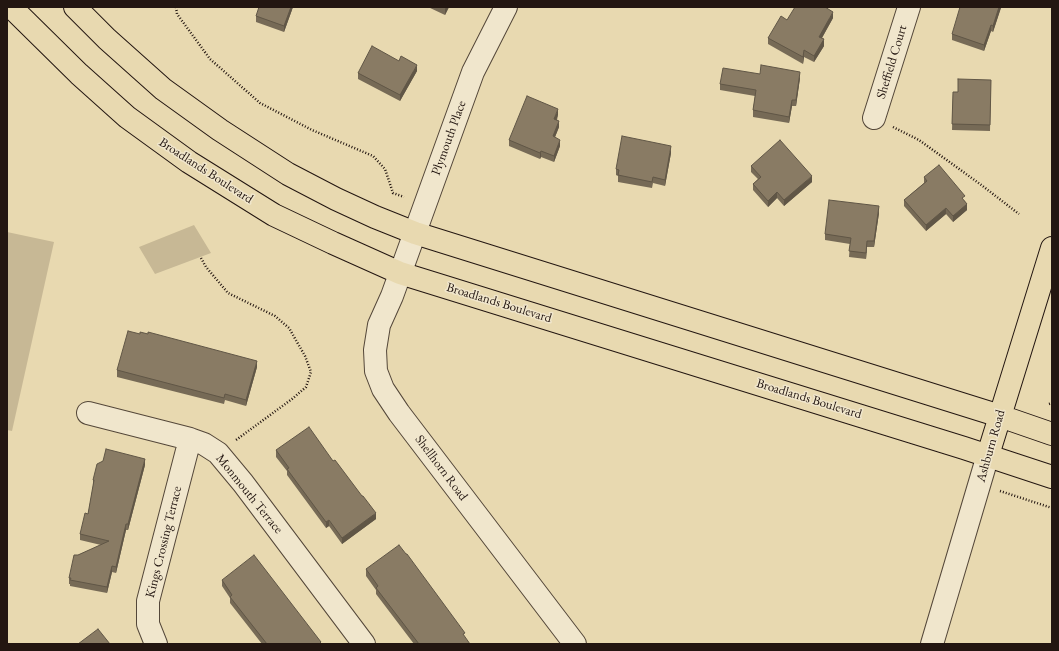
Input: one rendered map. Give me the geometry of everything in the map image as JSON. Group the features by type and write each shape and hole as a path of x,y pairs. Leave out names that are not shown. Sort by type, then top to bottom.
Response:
{"main road":[{"name":"Broadlands Boulevard","path":"11,7 79,74 127,117 189,162 274,215 333,243 400,272 988,456 1052,478"},
{"path":"75,7 107,39 163,88 220,130 288,174 375,217 415,232 1000,416 1052,434"},
{"name":"Ashburn Road","path":"988,456 1052,248"}],"street":[{"name":"Plymouth Place","path":"400,272 473,72 506,7"},
{"name":"Sheffield Court","path":"874,118 909,7"},
{"name":"Shellhorn Road","path":"400,272 392,296 379,325 375,350 376,371 383,389 399,413 575,644"},
{"name":"Monmouth Terrace","path":"88,413 190,439 204,444 218,453 243,483 364,644"},
{"name":"Kings Crossing Terrace","path":"156,644 148,624 148,601 190,439"},
{"name":"Ashburn Road","path":"932,644 988,456"}],"path":[{"path":"176,7 177,14 210,59 260,103 312,130 373,156 385,169 393,193 426,204"},
{"path":"874,118 918,140 1019,214"},
{"path":"201,258 206,267 228,292 275,316 289,328 305,356 311,372 306,387 292,400 218,453"},
{"path":"980,484 1052,508"}],"shaded area":[{"path":"194,225 211,253 155,274 139,247"},
{"path":"7,232 54,242 12,431 7,430"}],"building":[{"path":"259,7 291,7 284,26 256,16"},
{"path":"795,7 825,7 833,12 819,37 824,39 814,56 804,50 803,57 768,38 781,16 787,20"},
{"path":"960,7 999,7 993,26 991,25 984,45 952,34"},
{"path":"372,46 399,61 401,56 417,65 400,95 358,73"},
{"path":"761,65 800,72 796,100 792,100 789,117 753,110 756,90 720,84 723,68 760,74"},
{"path":"958,79 991,80 990,125 952,124 953,92 958,92"},
{"path":"527,96 558,109 554,119 559,121 553,136 560,140 554,156 541,151 540,153 509,140"},
{"path":"622,136 671,146 665,180 653,177 652,182 618,175 619,170 616,169"},
{"path":"780,140 812,176 784,200 777,192 768,201 753,184 761,177 751,166"},
{"path":"939,165 965,196 962,198 967,204 953,216 946,208 926,225 904,200 927,181 924,177"},
{"path":"829,200 879,206 874,241 867,241 866,253 849,251 851,238 825,234"},
{"path":"128,331 140,334 140,332 148,334 148,332 257,361 246,400 225,394 224,398 117,370"},
{"path":"309,427 333,461 335,460 376,513 342,538 329,520 326,522 287,469 289,468 276,450"},
{"path":"106,449 145,459 128,524 126,524 116,567 112,566 107,587 70,580 71,578 69,578 74,555 78,555 109,541 80,534 85,513 88,514 97,464 103,461"},
{"path":"399,545 465,633 463,634 470,644 419,644 376,588 378,586 366,569"},
{"path":"254,555 321,642 319,644 267,644 230,597 232,595 222,580"},
{"path":"98,629 110,644 78,644"}]}
